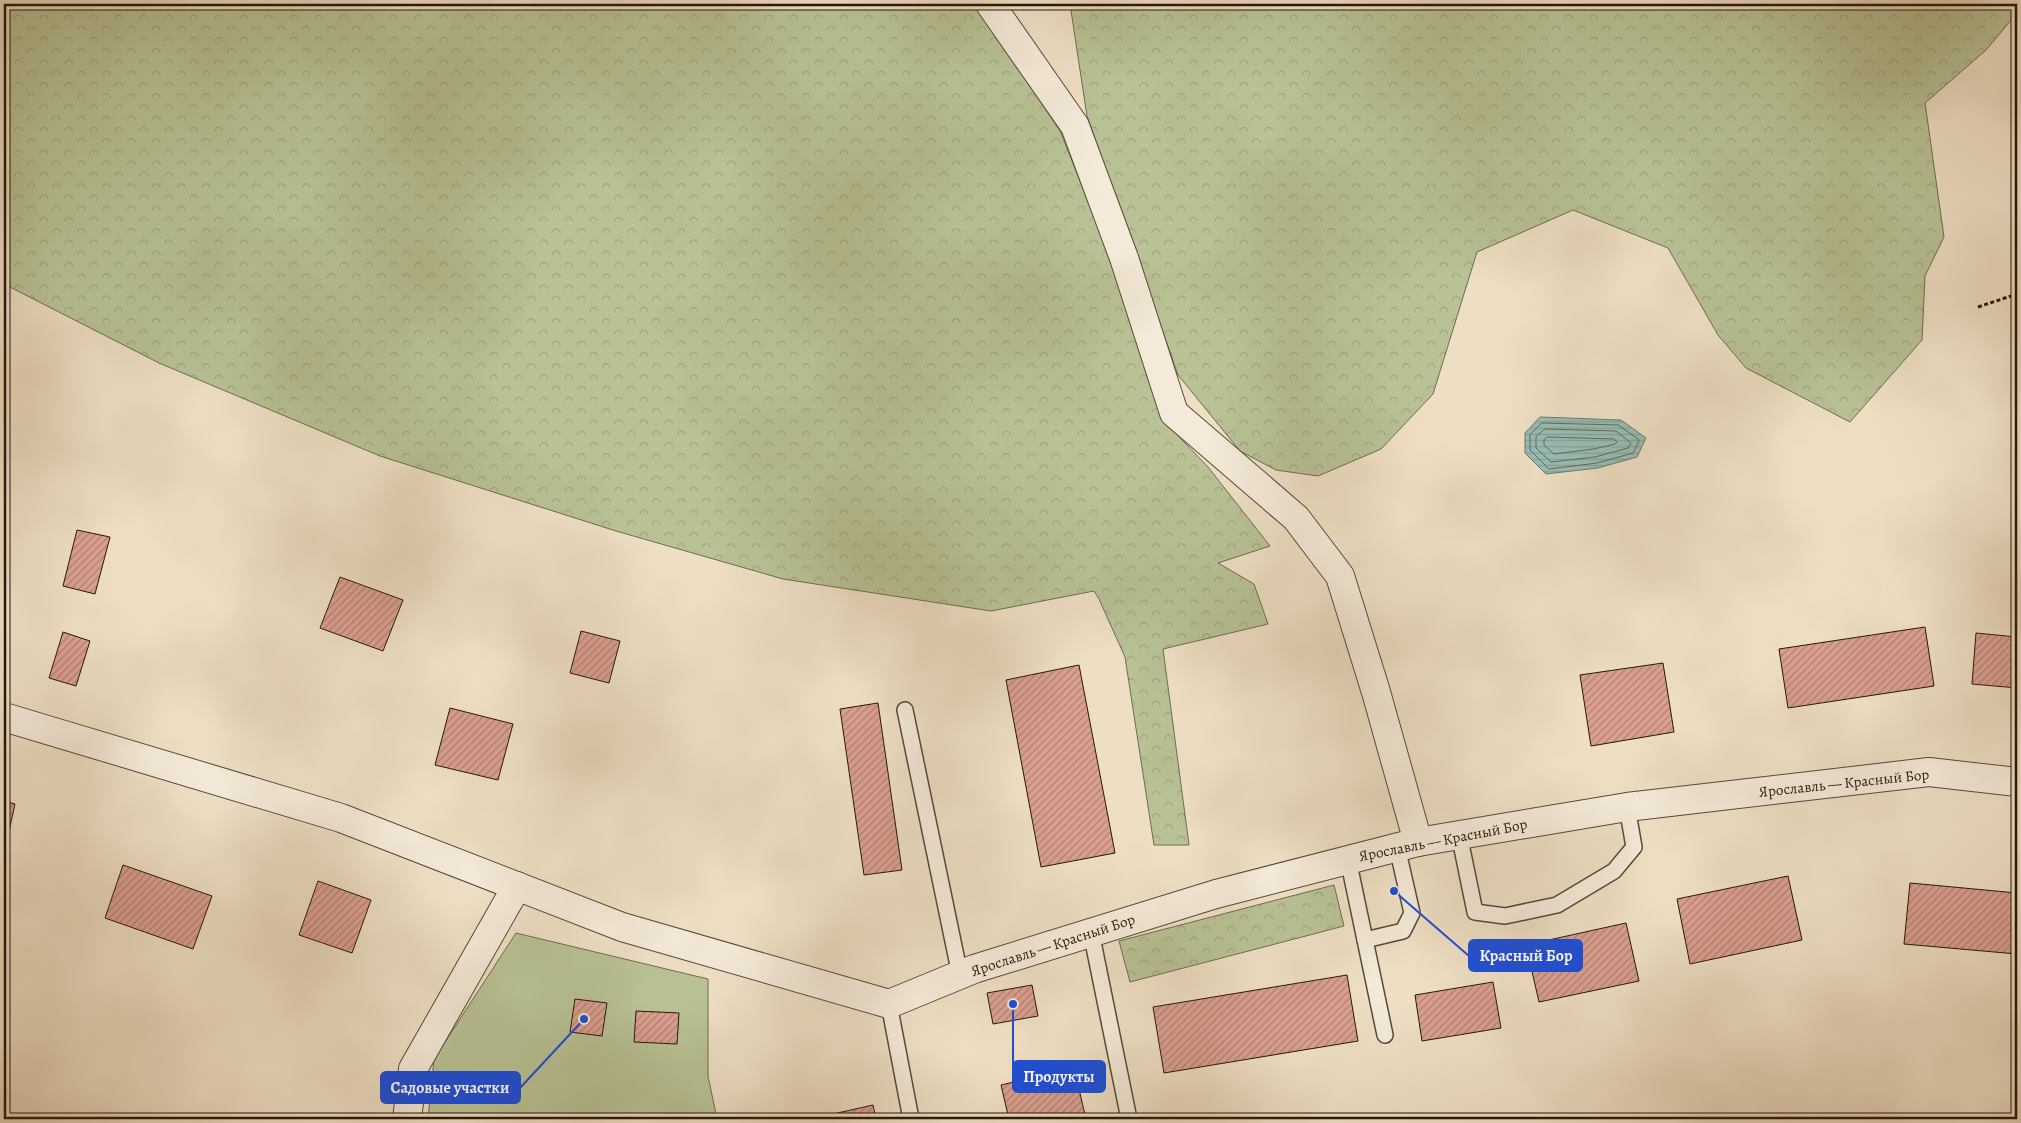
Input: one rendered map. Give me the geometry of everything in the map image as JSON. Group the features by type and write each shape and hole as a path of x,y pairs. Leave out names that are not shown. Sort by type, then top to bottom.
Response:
{"street":[{"path":"990,4 1075,126 1124,258 1174,413 1296,518 1340,576 1376,692 1408,845"},
{"path":"4,717 342,818 622,927 889,1004"},
{"name":"Ярославль — Красный Бор","path":"889,1004 960,975 1216,894 1458,834 1627,807 1929,772 2017,782"},
{"path":"407,1119 413,1068 517,886"}],"lane":[{"path":"906,710 960,975"},
{"path":"1458,834 1476,912 1505,916 1557,905 1614,871 1634,847 1627,807"},
{"path":"1364,940 1403,931 1412,913 1408,845"},
{"path":"1348,860 1385,1035"},
{"path":"1091,932 1129,1119"},
{"path":"889,1004 911,1119"}],"path":[{"path":"1978,307 2017,294"}],"green space":[{"path":"4,4 975,4 1060,131 1111,258 1164,421 1208,467 1270,546 1218,563 1254,584 1268,624 1163,649 1189,845 1154,845 1125,657 1094,591 991,611 783,579 616,531 380,456 159,363 4,284"},
{"path":"1070,4 2017,4 2017,13 1986,50 1925,103 1944,237 1925,276 1922,340 1850,422 1746,368 1718,335 1668,248 1573,210 1477,252 1433,394 1381,449 1318,476 1276,470 1240,451 1178,375 1087,116"},
{"path":"1334,885 1344,926 1130,982 1119,941"},
{"path":"516,933 708,979 708,1076 717,1119 428,1119 434,1059"}],"water":[{"path":"1540,417 1621,420 1646,438 1637,457 1598,468 1546,474 1525,453 1525,433"}],"building":[{"path":"77,530 110,537 95,594 63,586"},
{"path":"340,577 403,600 383,651 320,628"},
{"path":"1925,627 1934,686 1788,708 1779,649"},
{"path":"581,631 620,641 609,683 570,673"},
{"path":"63,632 90,641 76,686 49,678"},
{"path":"1976,633 2017,637 2017,688 1972,684"},
{"path":"1663,663 1674,732 1591,746 1580,675"},
{"path":"1079,665 1115,853 1041,867 1006,680"},
{"path":"878,703 902,870 864,875 840,709"},
{"path":"450,708 513,724 498,780 435,765"},
{"path":"4,801 15,804 4,854"},
{"path":"123,865 212,896 193,949 105,918"},
{"path":"1788,876 1802,940 1690,964 1677,899"},
{"path":"318,881 371,900 352,953 299,935"},
{"path":"1910,883 2017,893 2017,954 1904,944"},
{"path":"1626,923 1639,981 1539,1002 1526,945"},
{"path":"1347,975 1358,1041 1164,1073 1153,1007"},
{"path":"1493,982 1501,1028 1422,1041 1415,995"},
{"path":"1032,985 1038,1016 993,1024 987,993"},
{"path":"575,999 607,1003 602,1036 570,1032"},
{"path":"636,1011 679,1013 677,1044 634,1042"},
{"path":"1074,1068 1086,1119 1009,1119 1001,1085"},
{"path":"873,1105 876,1119 811,1119"}],"place":[{"name":"Красный Бор","path":"1394,891"},
{"name":"Продукты","path":"1013,1004"},
{"name":"Садовые участки","path":"584,1019"}]}
